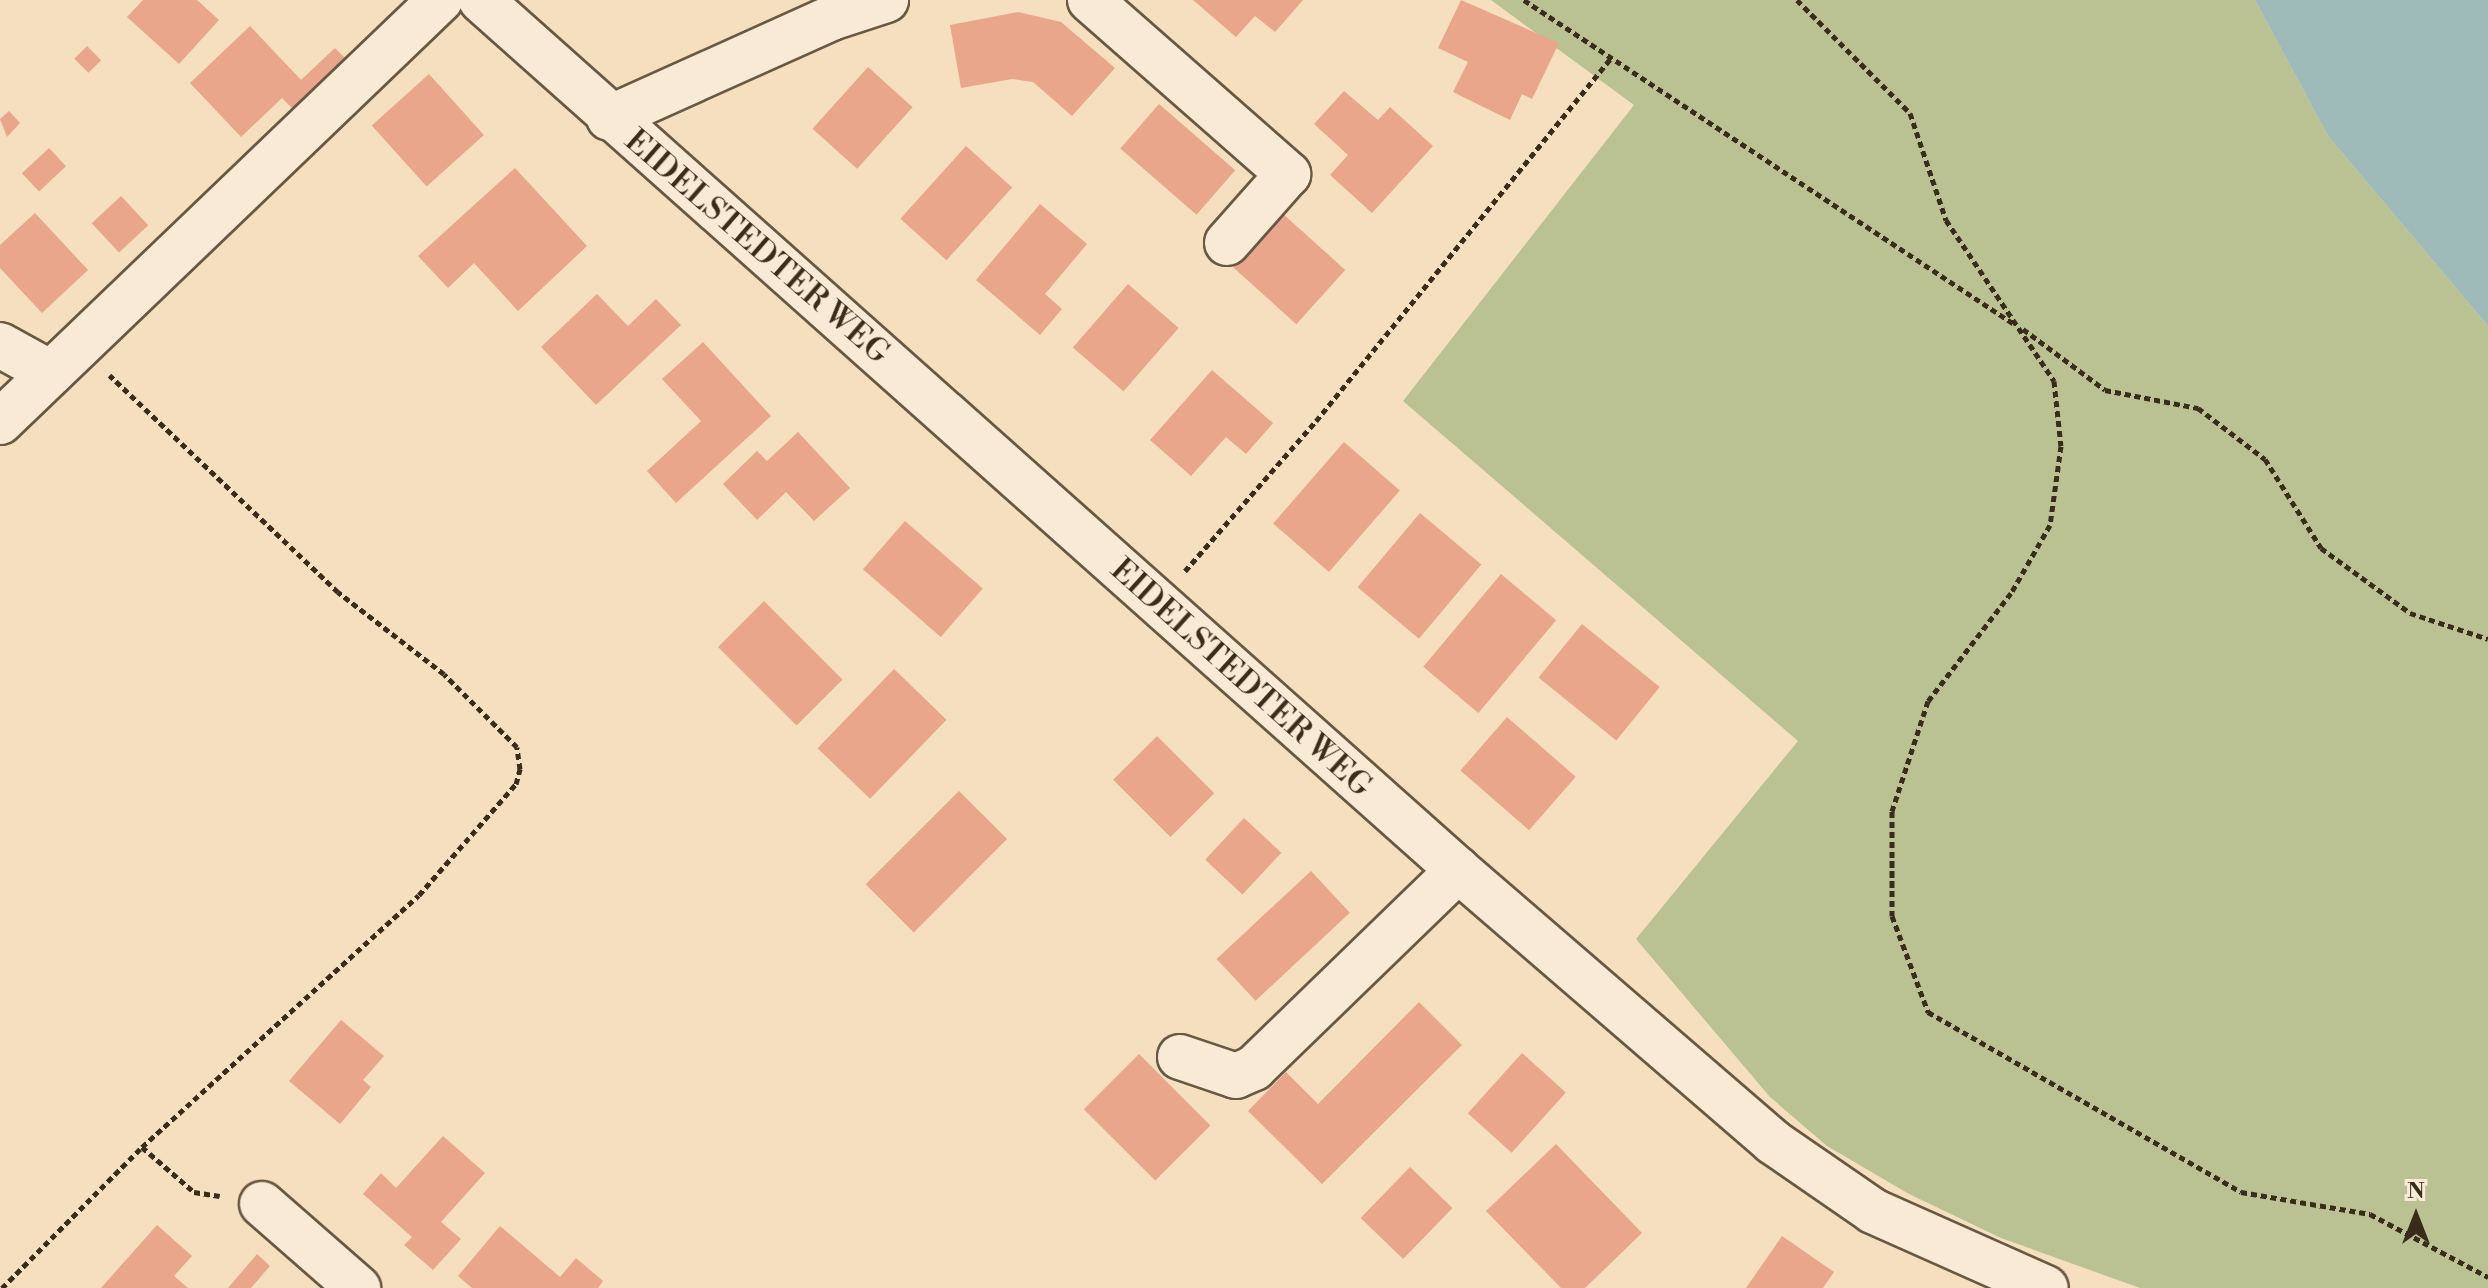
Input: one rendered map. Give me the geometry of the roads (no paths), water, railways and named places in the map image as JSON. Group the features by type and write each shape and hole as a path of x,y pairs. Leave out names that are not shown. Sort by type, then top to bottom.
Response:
{"street":[{"path":"0,422 440,0"},
{"name":"EIDELSTEDTER WEG","path":"481,0 609,118 1458,870 1826,1183 1984,1278 2046,1288"},
{"path":"609,118 831,18 886,0"},
{"path":"1090,0 1288,174 1227,243"},
{"path":"0,345 65,359"},
{"path":"1180,1057 1236,1076 1254,1068 1458,870"},
{"path":"262,1204 358,1288"}],"water":[{"path":"2255,0 2488,0 2488,326 2328,136"}]}
